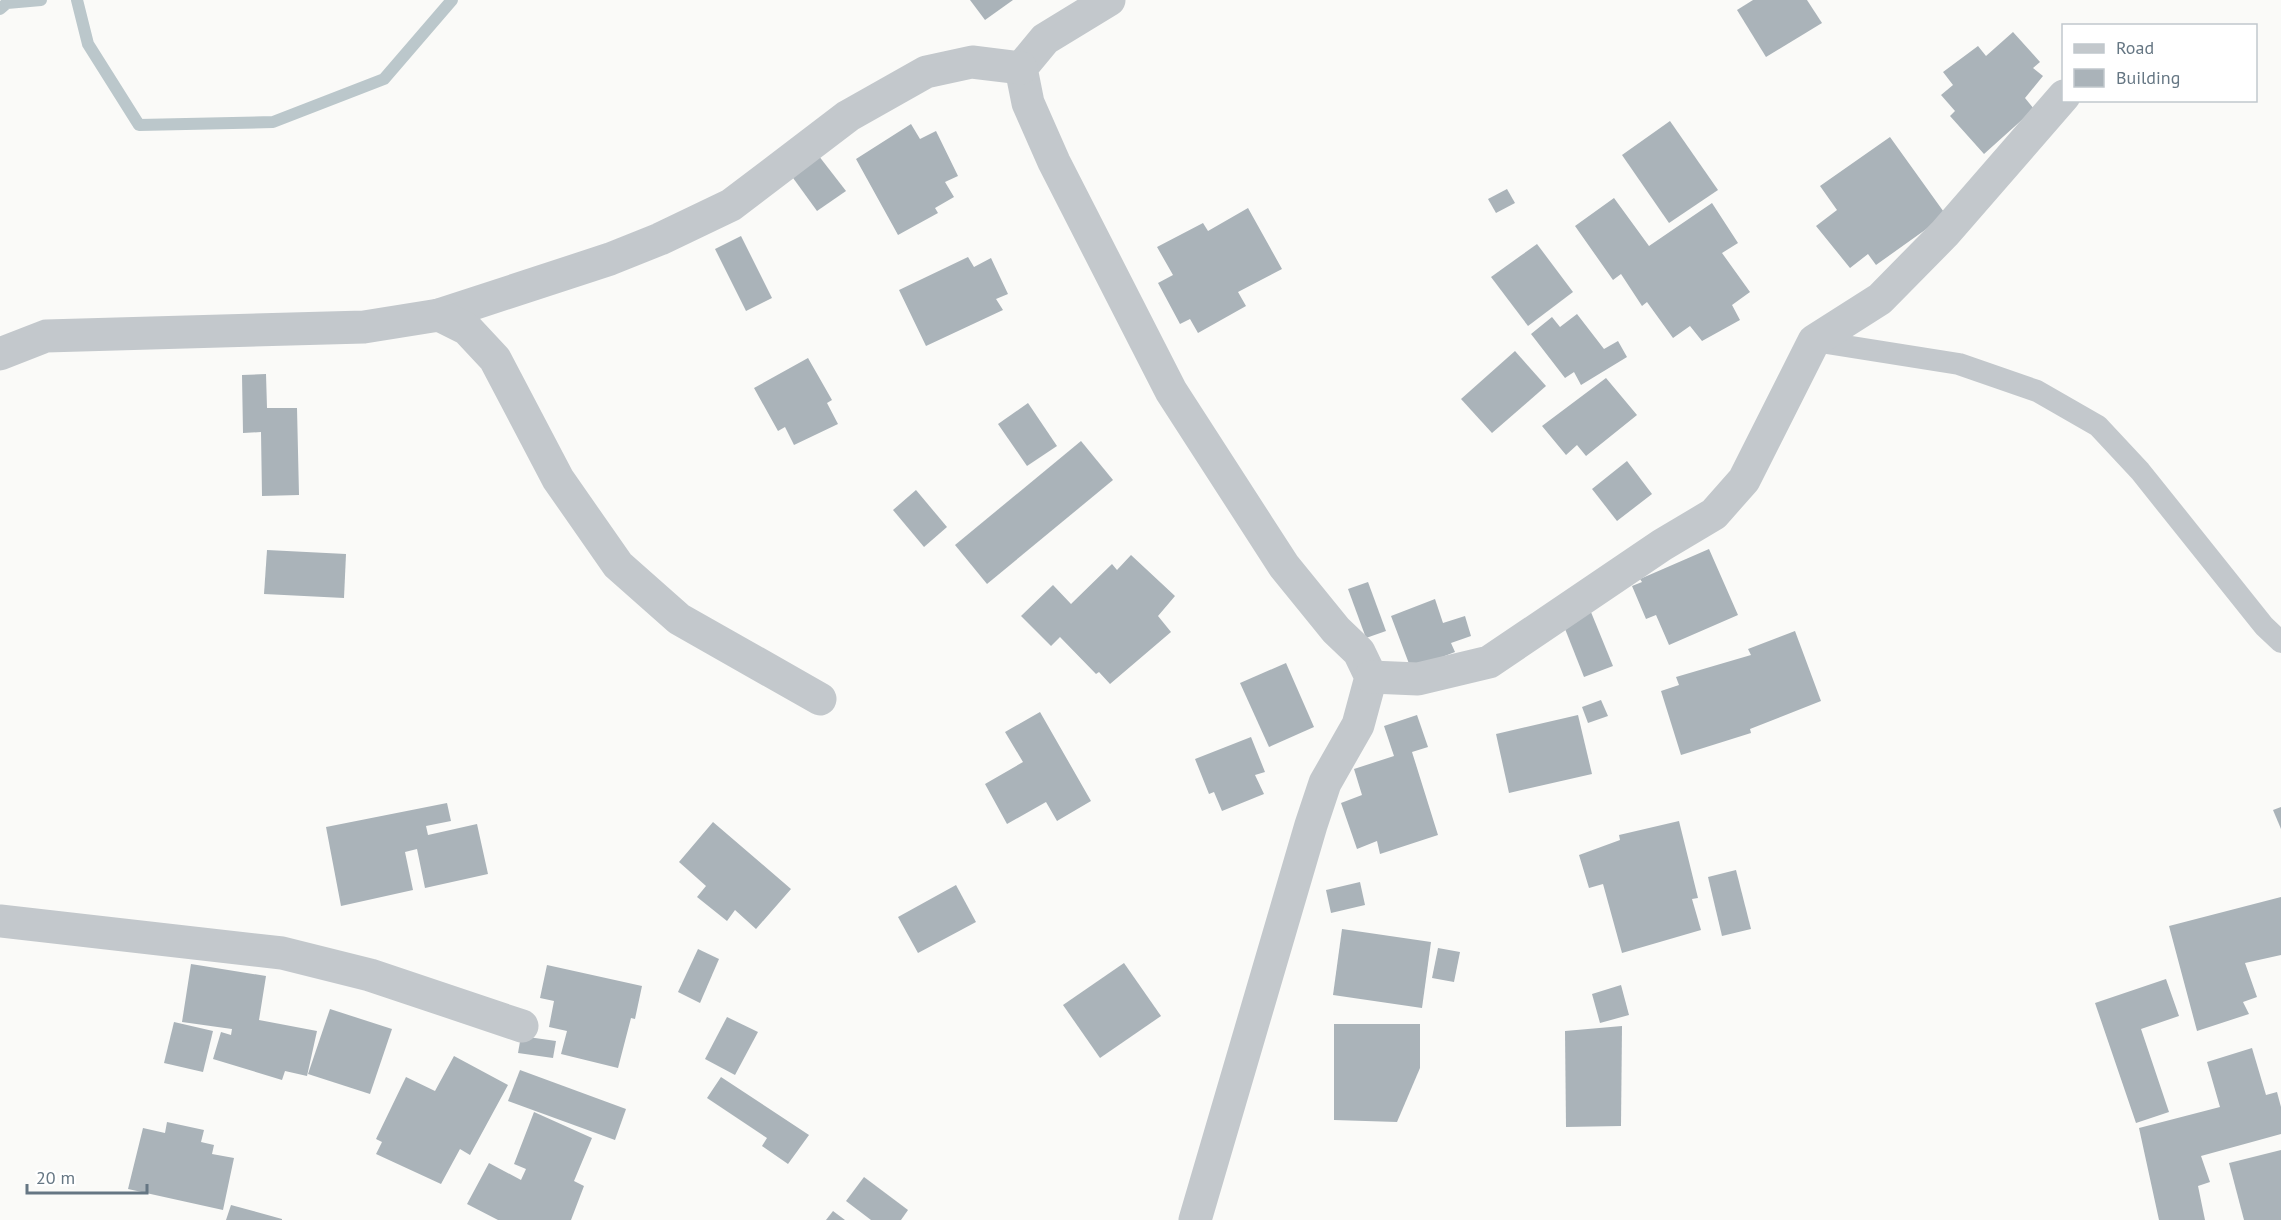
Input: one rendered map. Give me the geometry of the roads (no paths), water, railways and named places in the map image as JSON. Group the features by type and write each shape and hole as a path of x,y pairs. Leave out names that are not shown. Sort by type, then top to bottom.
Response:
{"street":[{"path":"1021,68 1046,39 1109,0"},
{"path":"0,354 46,336 364,327 439,315 610,259 660,239 731,205 848,116 926,72 972,62 1021,68"},
{"path":"1021,68 1028,103 1054,162 1171,391 1284,566 1336,630 1359,652 1371,677 1358,724 1325,783 1307,836 1195,1220"},
{"path":"1371,677 1418,679 1489,662 1662,545 1714,514 1744,480 1814,341 1880,299 1945,233 2062,98"},
{"path":"439,315 467,329 495,359 558,479 618,565 679,620 820,699"},
{"path":"0,921 282,953 370,975 522,1026"}],"lane":[{"path":"1814,341 1959,364 2037,391 2098,426 2140,471 2264,626 2281,642"}],"waterway":[{"path":"0,9 7,3 41,0"},
{"path":"77,0 88,44 139,125 273,122 384,79 452,0"}]}
